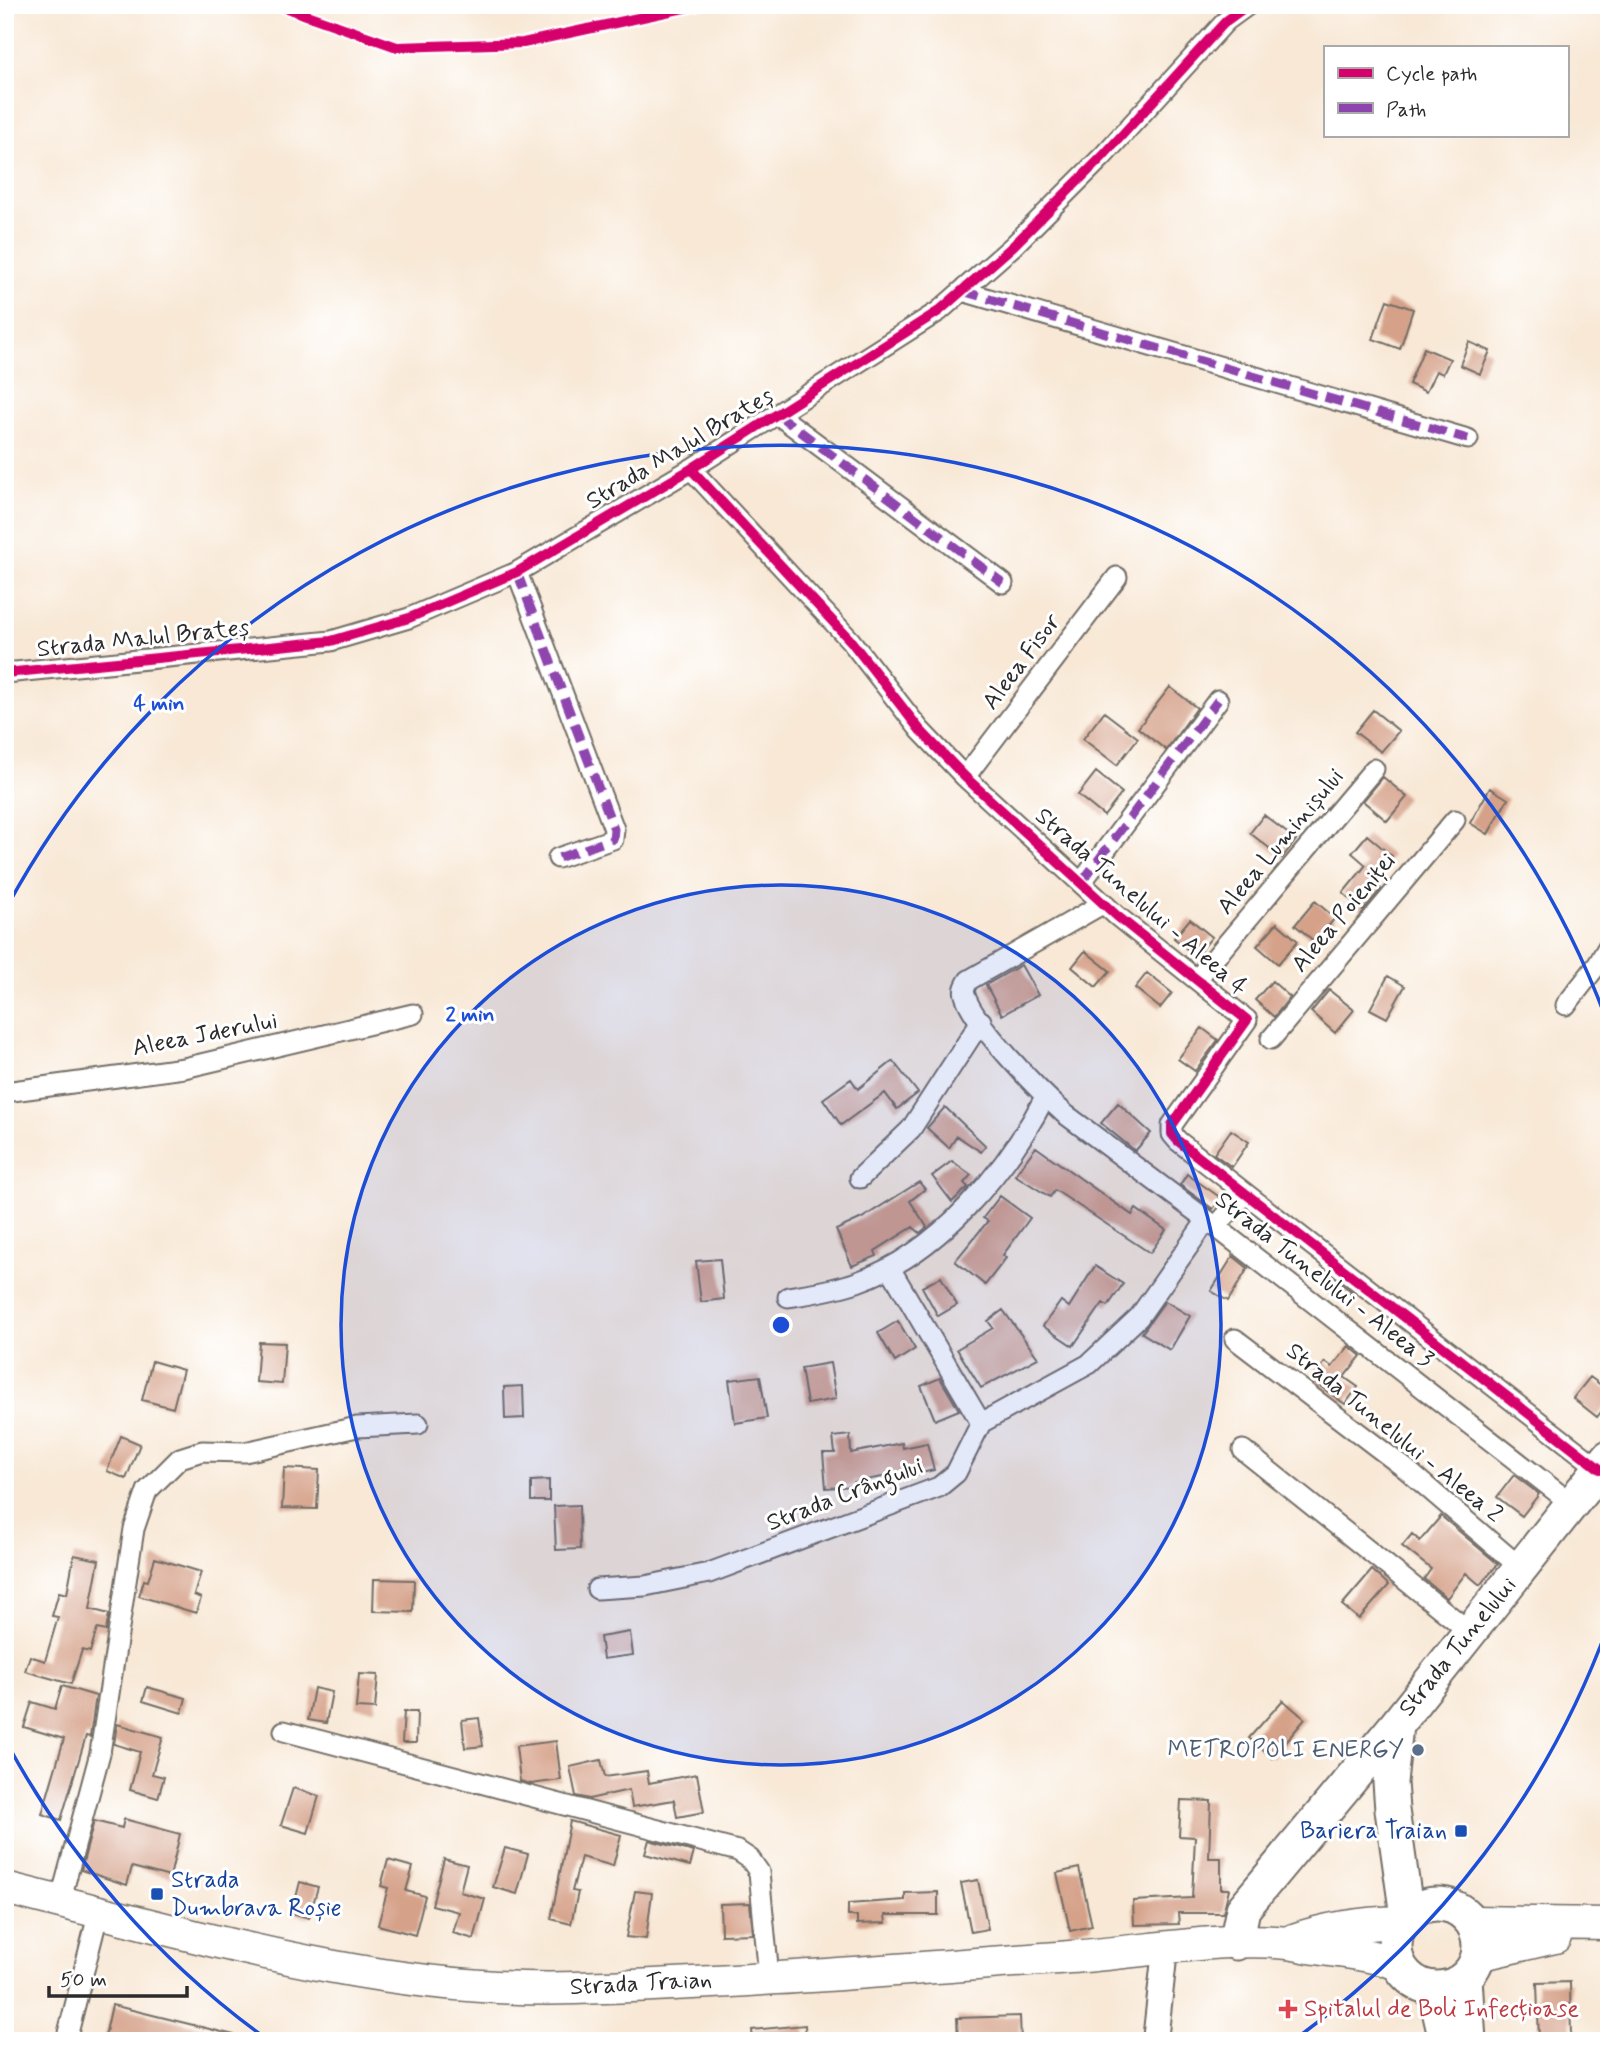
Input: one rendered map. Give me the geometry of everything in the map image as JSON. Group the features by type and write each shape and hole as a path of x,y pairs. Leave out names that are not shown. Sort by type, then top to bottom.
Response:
{"highway":[{"name":"Strada Tunelului","path":"1405,1919 1402,1868 1390,1782 1396,1725 1604,1463"},
{"path":"1236,1943 1243,1909 1396,1725"},
{"path":"1402,1868 1437,1903"},
{"path":"1469,2041 1471,1966 1478,1933 1473,1922 1456,1908 1437,1903 1421,1906 1405,1919 1396,1943 1399,1964 1413,1980 1434,1988 1445,1987 1471,1966"},
{"path":"1434,1988 1446,2041"}],"main road":[{"name":"Strada Traian","path":"5,1888 247,1949 401,1978 478,1985 575,1988 769,1978 1236,1943 1287,1943 1370,1954 1399,1964"},
{"name":"Strada Traian","path":"1287,1943 1320,1930 1405,1919"},
{"path":"1473,1922 1609,1925"},
{"path":"1471,1966 1609,1925"}],"street":[{"name":"Strada Malul Brateș","path":"5,674 331,641 409,618 517,572 691,469 939,311 1085,174 1226,22 1248,5"},
{"path":"962,291 1468,439"},
{"path":"777,414 1003,583"},
{"name":"Strada Tunelului - Aleea 4","path":"691,469 850,640 920,730 965,776 1104,903 1247,1020 1172,1125 1172,1134 1245,1193 1604,1463"},
{"path":"517,572 614,829 612,839 605,844 558,858"},
{"name":"Aleea Fisor","path":"965,776 1117,577"},
{"path":"1081,883 1218,700"},
{"name":"Aleea Luminișului","path":"1197,979 1374,769"},
{"name":"Aleea Poieniței","path":"1271,1039 1455,820"},
{"name":"Strada Tunelului - Aleea 3","path":"1104,903 969,980 964,987 965,995 981,1021 1045,1097 1572,1504"},
{"path":"1566,1005 1609,945"},
{"name":"Aleea Jderului","path":"5,1092 184,1068 413,1014"},
{"path":"860,1178 911,1129 981,1021"},
{"path":"788,1297 833,1290 890,1268 954,1220 1007,1161 1045,1097"},
{"path":"890,1268 981,1423 1089,1364 1139,1317 1211,1223 1245,1193"},
{"name":"Strada Tunelului - Aleea 2","path":"1235,1339 1406,1469 1521,1567"},
{"name":"Strada Crângului","path":"597,1589 621,1590 709,1573 939,1487 956,1473 981,1423"},
{"path":"60,1902 100,1753 134,1529 147,1491 180,1458 202,1451 245,1452 357,1427 418,1424"},
{"path":"1243,1450 1470,1632"},
{"path":"284,1731 738,1851 750,1859 759,1872 769,1978"},
{"path":"66,2041 99,1911"},
{"path":"1155,2041 1165,1950"}],"building":[{"path":"1387,300 1413,309 1400,349 1373,339"},
{"path":"1469,342 1490,351 1480,374 1460,365"},
{"path":"1424,348 1450,359 1443,374 1436,371 1426,392 1409,384"},
{"path":"1170,687 1197,708 1166,750 1138,728"},
{"path":"1373,710 1399,731 1381,752 1355,732"},
{"path":"1104,712 1138,738 1117,765 1083,739"},
{"path":"1096,772 1122,793 1104,816 1078,795"},
{"path":"1383,777 1407,797 1387,821 1363,801"},
{"path":"1490,788 1508,799 1488,834 1470,823"},
{"path":"1264,815 1296,840 1282,858 1250,833"},
{"path":"1367,835 1392,856 1372,880 1381,889 1363,911 1343,893 1366,865 1352,853"},
{"path":"1315,901 1335,918 1315,942 1295,925"},
{"path":"1190,919 1212,937 1196,956 1174,938"},
{"path":"1277,923 1298,941 1278,964 1257,946"},
{"path":"1085,951 1110,971 1096,987 1072,967"},
{"path":"1021,965 1038,995 1002,1015 986,985"},
{"path":"1147,973 1172,993 1160,1008 1135,988"},
{"path":"1388,976 1405,986 1387,1018 1370,1009"},
{"path":"1272,981 1290,997 1274,1017 1255,1000"},
{"path":"1329,990 1354,1010 1335,1033 1311,1012"},
{"path":"1202,1028 1218,1040 1195,1071 1178,1059"},
{"path":"893,1061 918,1093 897,1109 885,1093 841,1125 823,1099 851,1079 858,1089"},
{"path":"1118,1103 1151,1133 1135,1151 1101,1123"},
{"path":"945,1107 986,1146 981,1152 957,1136 949,1148 927,1128"},
{"path":"1231,1130 1249,1142 1232,1167 1214,1154"},
{"path":"1036,1147 1132,1215 1136,1209 1166,1230 1150,1253 1055,1190 1050,1197 1015,1175"},
{"path":"952,1161 971,1175 964,1183 968,1187 952,1202 932,1176"},
{"path":"1187,1174 1221,1198 1213,1209 1180,1185"},
{"path":"919,1182 925,1189 910,1201 927,1227 920,1233 913,1227 875,1251 877,1256 852,1266 836,1230 862,1218"},
{"path":"1000,1196 1030,1218 1003,1255 1006,1258 985,1285 955,1261 988,1221 983,1218"},
{"path":"1233,1256 1248,1268 1228,1301 1211,1291"},
{"path":"720,1259 724,1299 701,1302 696,1261"},
{"path":"1095,1266 1123,1284 1108,1306 1103,1303 1073,1346 1043,1326 1061,1301 1069,1307"},
{"path":"941,1277 957,1305 938,1316 922,1287"},
{"path":"1338,1281 1351,1291 1344,1301 1330,1291"},
{"path":"1165,1301 1190,1316 1170,1350 1142,1333"},
{"path":"1003,1310 1038,1358 981,1388 957,1349 993,1328 988,1321"},
{"path":"898,1321 915,1349 895,1362 878,1333"},
{"path":"259,1342 285,1343 282,1384 256,1382"},
{"path":"1349,1346 1361,1356 1344,1377 1358,1387 1345,1404 1312,1380 1325,1362 1332,1367"},
{"path":"152,1361 183,1370 173,1408 142,1400"},
{"path":"830,1363 836,1399 807,1404 801,1368"},
{"path":"760,1376 767,1418 735,1423 729,1380"},
{"path":"1590,1377 1609,1391 1609,1402 1597,1417 1573,1398"},
{"path":"940,1378 959,1410 935,1420 921,1386"},
{"path":"523,1386 524,1418 505,1419 504,1387"},
{"path":"850,1435 851,1453 902,1443 903,1448 927,1443 934,1470 854,1482 854,1486 826,1488 823,1453 835,1453 833,1437"},
{"path":"121,1436 140,1444 126,1479 107,1471"},
{"path":"284,1468 319,1470 317,1509 282,1508"},
{"path":"1514,1475 1539,1494 1522,1516 1497,1497"},
{"path":"549,1480 549,1501 531,1501 531,1481"},
{"path":"579,1505 580,1549 556,1550 554,1506"},
{"path":"1441,1516 1498,1564 1480,1585 1466,1573 1447,1598 1424,1579 1431,1569 1402,1546 1412,1534 1420,1541"},
{"path":"74,1555 99,1560 90,1609 109,1614 106,1631 97,1629 90,1652 82,1650 71,1684 25,1671 30,1656 45,1661 58,1617 52,1616 59,1592 67,1594"},
{"path":"155,1558 201,1572 194,1595 201,1598 196,1613 139,1596 144,1580 148,1581"},
{"path":"1372,1570 1389,1585 1359,1619 1342,1605"},
{"path":"374,1579 414,1580 413,1612 373,1611"},
{"path":"630,1632 633,1655 603,1659 600,1637"},
{"path":"359,1674 378,1675 375,1709 356,1708"},
{"path":"62,1686 96,1696 90,1737 86,1736 61,1820 42,1814 64,1739 24,1727 32,1702 55,1709"},
{"path":"147,1687 186,1698 182,1713 143,1701"},
{"path":"314,1688 332,1692 326,1723 308,1720"},
{"path":"1283,1700 1305,1719 1272,1758 1249,1738"},
{"path":"404,1712 417,1712 416,1743 402,1743"},
{"path":"479,1718 483,1746 465,1748 462,1720"},
{"path":"117,1724 163,1737 152,1774 164,1777 158,1798 130,1790 140,1752 114,1744"},
{"path":"556,1741 561,1780 531,1784 520,1781 516,1746"},
{"path":"601,1760 605,1777 647,1771 649,1783 697,1774 704,1812 677,1817 674,1800 632,1807 629,1790 589,1799 576,1796 570,1767"},
{"path":"293,1788 319,1796 308,1833 281,1825"},
{"path":"1181,1800 1211,1801 1209,1858 1221,1858 1221,1889 1229,1889 1223,1913 1178,1913 1179,1924 1134,1925 1133,1901 1192,1898 1195,1837 1179,1836"},
{"path":"124,1819 180,1834 170,1877 132,1867 127,1885 81,1870 94,1821 122,1828"},
{"path":"570,1821 621,1835 613,1866 581,1857 572,1891 578,1892 571,1924 551,1919"},
{"path":"649,1840 694,1852 690,1866 645,1854"},
{"path":"505,1848 528,1854 517,1894 493,1887"},
{"path":"444,1859 467,1865 460,1892 485,1899 474,1939 453,1933 459,1912 432,1905"},
{"path":"388,1860 413,1867 406,1891 425,1896 415,1935 378,1925 388,1888 381,1886"},
{"path":"1079,1868 1092,1926 1070,1931 1057,1873"},
{"path":"978,1880 988,1929 971,1932 961,1883"},
{"path":"300,1882 318,1887 309,1918 292,1913"},
{"path":"635,1891 652,1893 646,1939 626,1937"},
{"path":"938,1892 938,1915 885,1915 886,1923 857,1924 857,1916 848,1916 848,1904 905,1900 905,1893"},
{"path":"750,1903 753,1934 721,1935 720,1904"},
{"path":"1570,1982 1571,2041 1539,2041 1537,1983"},
{"path":"112,2005 234,2035 233,2041 104,2041"},
{"path":"1020,2016 1021,2041 958,2041 957,2018"},
{"path":"805,2025 806,2041 753,2041 752,2030"}],"marked path":[{"path":"962,291 1468,439"},
{"path":"777,414 1003,583"},
{"path":"517,572 614,829 613,839 558,858"},
{"path":"1081,883 1218,700"}],"cycle path":[{"path":"278,5 397,47 523,43 698,5"},
{"path":"5,673 331,641 409,618 517,572 691,469 939,311 1013,246 1103,156 1226,21 1248,5"},
{"path":"691,469 850,640 920,730 965,777 1117,916 1247,1020 1172,1125 1172,1134 1178,1141 1600,1469"}],"place":[{"name":"METROPOLI ENERGY","path":"1418,1750"},
{"name":"Bariera Traian","path":"1461,1831"},
{"name":"Strada Dumbrava Roșie","path":"157,1894"},
{"name":"Spitalul de Boli Infecțioase","path":"1288,2009"}]}
